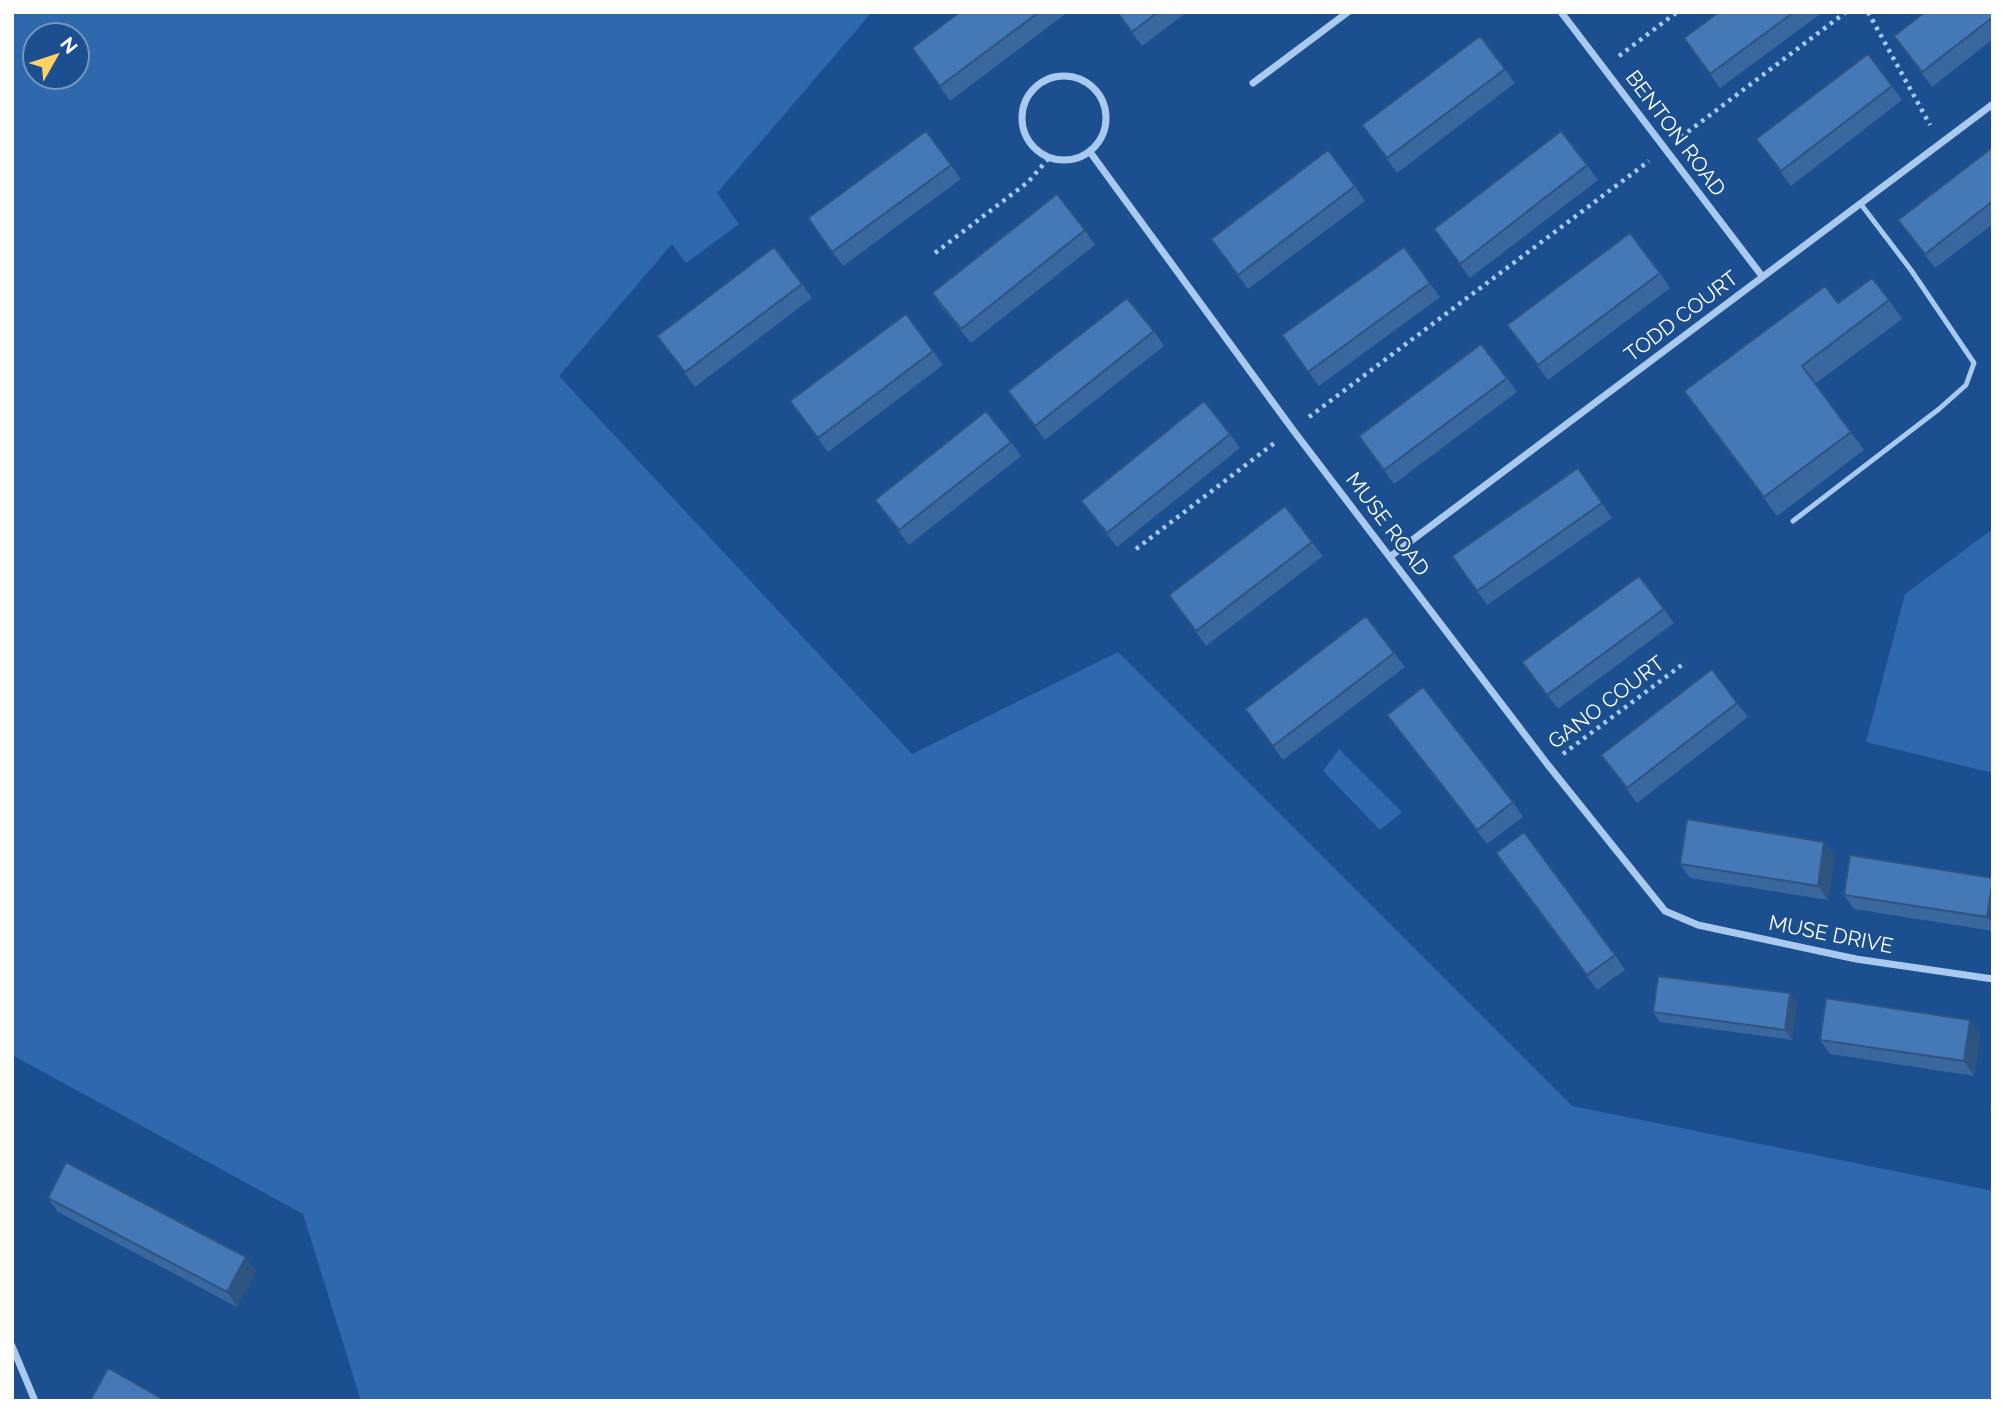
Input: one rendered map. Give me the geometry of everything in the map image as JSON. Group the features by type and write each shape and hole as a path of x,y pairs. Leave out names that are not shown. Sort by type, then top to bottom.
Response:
{"street":[{"path":"1253,83 1348,12"},
{"name":"BENTON ROAD","path":"1560,12 1605,67 1762,276"},
{"path":"1073,76 1096,90 1104,102 1107,116 1105,130 1100,142 1090,152 1070,159 1049,158 1037,151 1023,127 1022,113 1026,99 1034,88 1045,80 1073,76"},
{"name":"TODD COURT","path":"1391,556 1993,104"},
{"name":"MUSE ROAD","path":"1090,152 1293,430 1548,765 1665,911"},
{"name":"MUSE DRIVE","path":"1665,911 1698,925 1856,959 1993,979"},
{"path":"12,1346 35,1401"}],"lane":[{"path":"1793,521 1957,393 1966,385 1973,363 1910,270 1860,203"}],"path":[{"path":"1605,67 1677,12"},
{"path":"1136,549 1846,12"},
{"path":"1868,12 1940,142"},
{"path":"935,253 1028,182 1049,158"},
{"name":"GANO COURT","path":"1548,765 1683,664"}],"shaded area":[{"path":"12,12 872,12 717,193 739,224 686,263 672,244 559,376 912,754 1118,652 1572,1106 1993,1191 1993,1401 361,1401 303,1214 12,1055"},
{"path":"1993,529 1993,773 1866,742 1905,594"},
{"path":"1339,749 1402,812 1380,830 1323,771"}],"building":[{"path":"960,12 1039,12 940,86 912,48"},
{"path":"1117,12 1158,12 1132,32"},
{"path":"1719,12 1794,12 1710,74 1684,38"},
{"path":"1925,12 1993,12 1993,17 1922,72 1894,36"},
{"path":"1480,36 1505,69 1387,158 1362,125"},
{"path":"1868,54 1892,86 1781,171 1756,139"},
{"path":"926,131 951,165 832,252 808,218"},
{"path":"1561,131 1587,165 1460,264 1434,229"},
{"path":"1993,147 1993,201 1925,254 1898,220"},
{"path":"1328,150 1355,186 1238,275 1211,239"},
{"path":"1057,194 1085,230 961,329 932,293"},
{"path":"1630,233 1660,273 1538,365 1507,325"},
{"path":"774,247 802,284 685,372 657,336"},
{"path":"1404,247 1430,283 1308,372 1282,335"},
{"path":"1872,278 1889,300 1802,366 1851,432 1764,497 1684,391 1825,286 1838,303"},
{"path":"1127,298 1154,331 1035,426 1008,391"},
{"path":"906,314 933,351 818,438 790,401"},
{"path":"1481,344 1507,378 1384,470 1359,436"},
{"path":"1204,401 1230,434 1107,533 1081,501"},
{"path":"986,411 1011,442 899,530 875,500"},
{"path":"1578,468 1602,503 1477,591 1452,556"},
{"path":"1285,506 1312,542 1196,631 1169,595"},
{"path":"1639,576 1664,609 1547,695 1522,662"},
{"path":"1366,616 1394,653 1273,746 1245,709"},
{"path":"1712,669 1737,703 1627,788 1601,755"},
{"path":"1423,687 1513,802 1477,830 1387,715"},
{"path":"1687,819 1824,842 1818,886 1680,864"},
{"path":"1524,832 1615,955 1587,975 1496,853"},
{"path":"1850,855 1993,878 1987,917 1844,895"},
{"path":"1658,976 1790,993 1785,1030 1653,1012"},
{"path":"1826,998 1970,1020 1964,1061 1820,1040"},
{"path":"66,1162 246,1257 227,1292 48,1198"},
{"path":"108,1368 166,1401 90,1401"}]}
